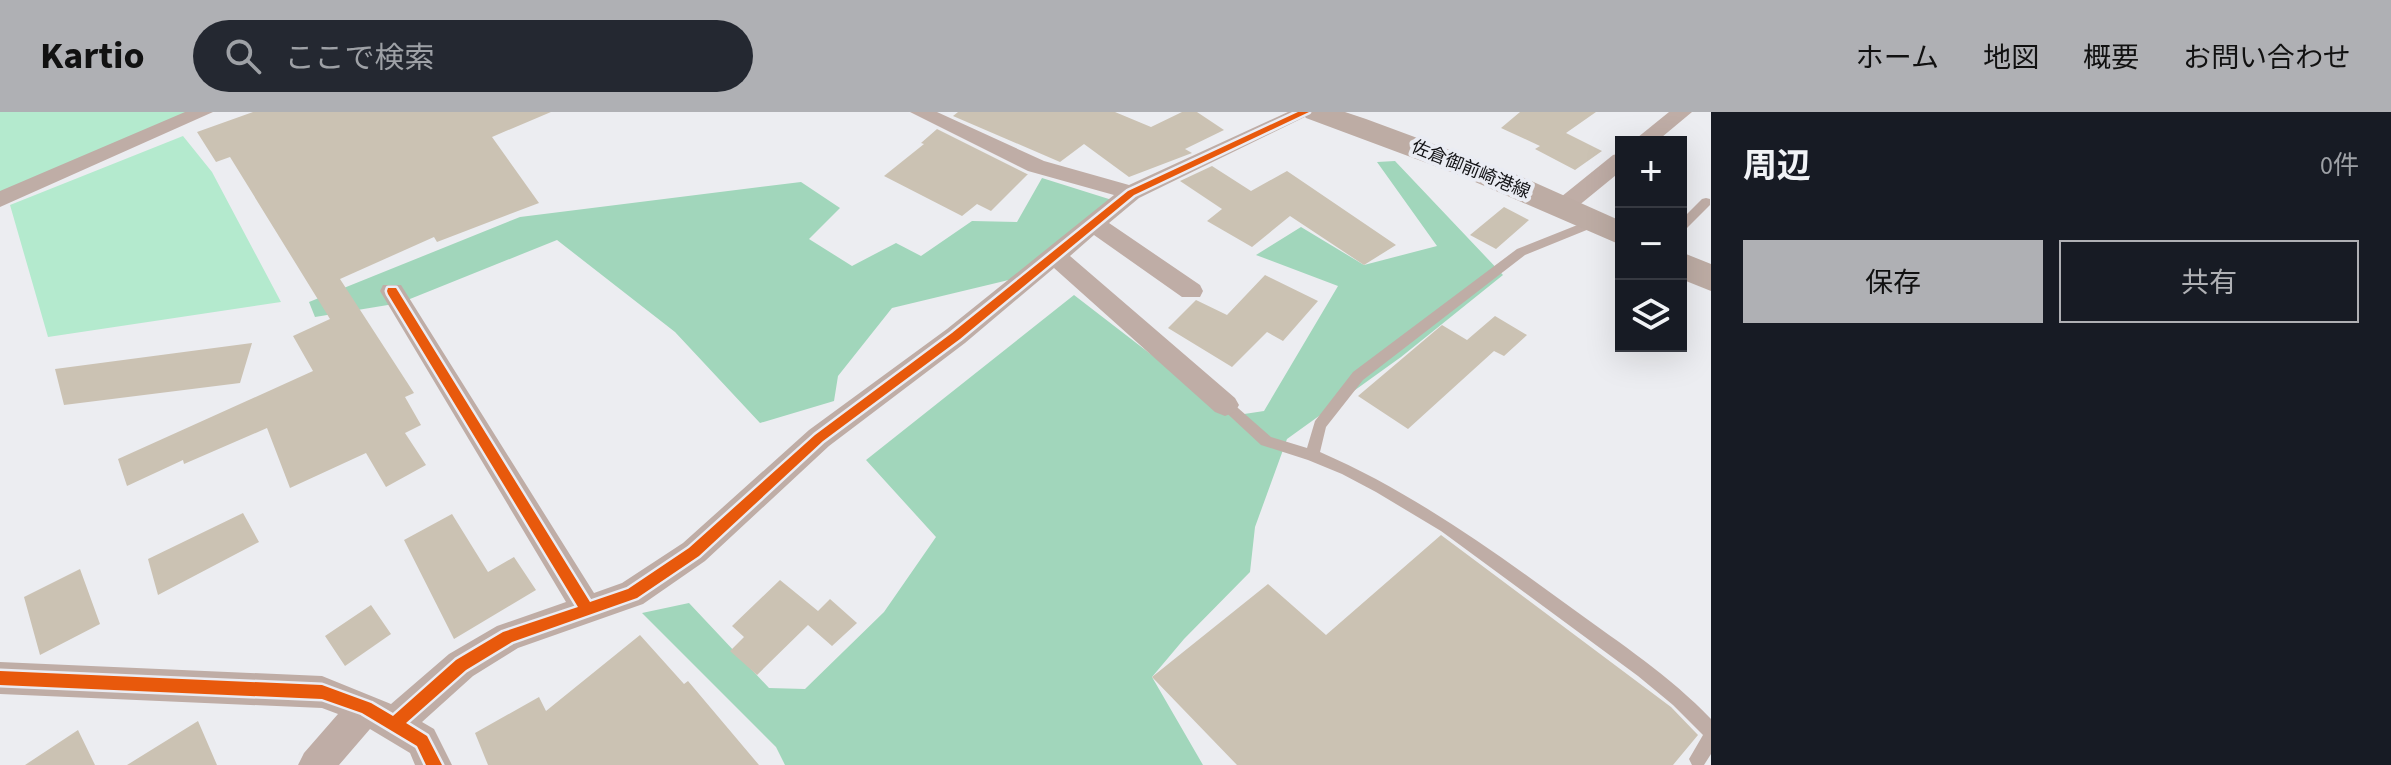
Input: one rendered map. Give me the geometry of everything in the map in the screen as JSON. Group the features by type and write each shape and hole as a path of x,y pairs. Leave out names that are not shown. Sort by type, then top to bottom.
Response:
{"main road":[{"name":"佐倉御前崎港線","path":"1316,112 1419,147 1564,206 1608,228"},
{"path":"1687,267 1711,279"}],"street":[{"path":"0,200 203,112"},
{"path":"920,112 1036,166 1131,193"},
{"path":"316,765 380,716 508,637 632,594 694,552 819,438 956,336 1131,193 1305,112"},
{"path":"1651,136 1682,112"},
{"path":"1564,206 1615,165"},
{"path":"1093,223 1191,291"},
{"path":"1053,254 1225,405"},
{"path":"392,291 587,609"},
{"path":"0,678 322,692 380,716 422,741 434,765"}],"lane":[{"path":"1687,221 1706,202"},
{"path":"1312,455 1320,425 1358,376 1521,252 1608,228"},
{"path":"1225,405 1266,441 1362,475 1444,523 1645,671 1690,707 1711,731"},
{"path":"1698,759 1711,738"}],"green space":[{"path":"0,112 192,112 0,193"},
{"path":"183,136 212,172 281,302 48,337 10,205"},
{"path":"1395,161 1503,275 1401,357 1287,439 1255,527 1250,572 1184,639 1152,677 1203,765 785,765 776,747 642,613 689,603 769,688 805,689 884,612 936,537 866,460 1074,295 1231,416 1264,411 1338,286 1256,255 1301,227 1364,265 1437,246 1377,162"},
{"path":"1042,178 1112,200 1017,278 892,308 838,376 834,401 760,423 675,332 557,240 400,303 315,317 309,302 520,217 801,182 840,208 809,239 852,266 896,243 921,256 972,221 1017,222"}],"building":[{"path":"253,112 551,112 492,137 539,203 437,242 434,237 340,279 414,393 405,397 421,425 405,433 426,465 386,487 366,453 290,488 267,428 184,464 183,460 127,486 118,459 313,371 293,336 330,319 230,157 216,162 197,132"},
{"path":"958,112 1115,112 1151,127 1182,112 1197,112 1224,130 1185,149 1192,153 1129,177 1084,144 1060,162 953,116"},
{"path":"1520,112 1596,112 1566,133 1602,151 1575,170 1535,149 1540,146 1501,128"},
{"path":"937,129 1028,174 991,211 977,204 962,216 884,176 924,144 921,143"},
{"path":"1212,166 1251,191 1287,171 1396,245 1364,265 1290,216 1252,247 1207,221 1222,209 1180,181"},
{"path":"1504,207 1529,220 1496,249 1470,235"},
{"path":"1265,275 1318,301 1283,341 1267,332 1232,367 1168,328 1196,300 1227,315"},
{"path":"1495,316 1527,335 1504,356 1494,351 1408,429 1358,396 1442,325 1467,340"},
{"path":"252,343 240,383 64,405 55,369"},
{"path":"243,513 259,542 158,595 148,559"},
{"path":"452,514 488,572 514,557 536,590 454,639 404,540"},
{"path":"1441,535 1671,707 1698,735 1673,765 1237,765 1152,677 1268,584 1326,635"},
{"path":"80,569 100,624 40,655 24,597"},
{"path":"780,580 818,611 830,599 857,623 832,646 808,625 757,675 730,651 744,637 732,626"},
{"path":"371,605 391,634 345,666 325,636"},
{"path":"640,635 684,684 688,681 759,765 488,765 475,733 539,697 546,711"},
{"path":"198,721 217,765 127,765"},
{"path":"78,730 95,765 25,765"}],"cycle path":[{"path":"394,724 461,665 508,637 632,594 694,552 819,438 956,336 1131,193 1305,112"},
{"path":"392,291 587,609"},
{"path":"0,678 322,692 366,708 422,741 434,765"}]}
